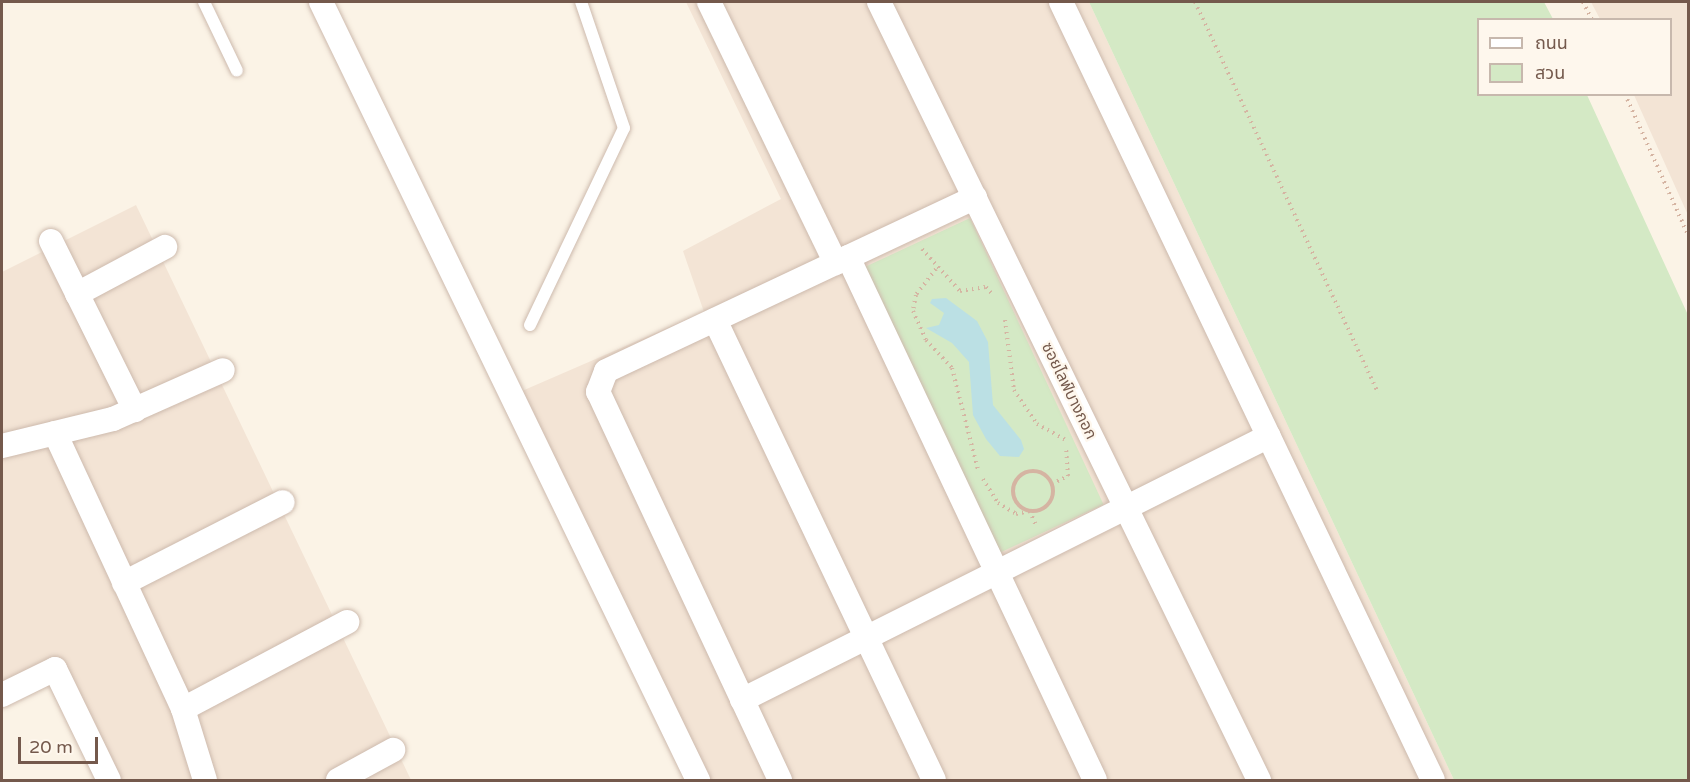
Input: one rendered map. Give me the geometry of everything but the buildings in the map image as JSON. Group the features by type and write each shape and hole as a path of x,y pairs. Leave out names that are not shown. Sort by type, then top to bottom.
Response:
{"street":[{"path":"321,2 698,780"},
{"path":"709,2 842,260 1095,780"},
{"name":"ซอยไลฟ์บางกอก","path":"879,2 1259,780"},
{"path":"1062,2 1433,780"},
{"path":"780,780 598,392 606,371 975,197"},
{"path":"51,241 135,410"},
{"path":"77,294 165,247"},
{"path":"715,320 934,780"},
{"path":"2,445 55,433 135,410 223,370"},
{"path":"55,433 183,709 206,780"},
{"path":"742,700 1269,436"},
{"path":"124,583 283,502"},
{"path":"183,709 347,622"},
{"path":"2,695 55,669 109,780"},
{"path":"338,780 393,750"}],"lane":[{"path":"204,2 237,72"},
{"path":"530,325 624,128 581,2"}],"path":[{"path":"1195,2 1378,393"},
{"path":"1583,2 1591,18"},
{"path":"1626,96 1689,235"},
{"path":"910,228 936,269 960,291 986,287 998,301"},
{"path":"936,269 916,295 913,310 926,340 952,368 979,473 998,503 1016,514 1030,511 1049,504 1052,484 1044,474 1031,471 1015,480 1015,500 1030,511 1045,548"},
{"path":"1004,308 1014,390 1037,424 1064,440 1093,439"},
{"path":"1052,484 1068,476 1070,458 1064,440"}],"shaded area":[{"path":"686,2 1089,2 1454,780 698,780 515,394 704,312 683,251 781,199"},
{"path":"1591,2 1688,2 1688,215 1634,96 1672,96 1672,18 1599,18"},
{"path":"136,205 411,780 109,780 58,675 2,702 2,272"}],"green space":[{"path":"1089,2 1544,2 1552,18 1477,18 1477,96 1587,96 1688,315 1688,780 1454,780"},
{"path":"970,218 1104,504 997,554 863,268"}],"water":[{"path":"946,298 977,321 988,342 993,405 1021,440 1024,449 1019,457 1000,456 986,439 973,415 969,362 952,343 926,328 939,325 944,313 930,303 932,299"}]}
